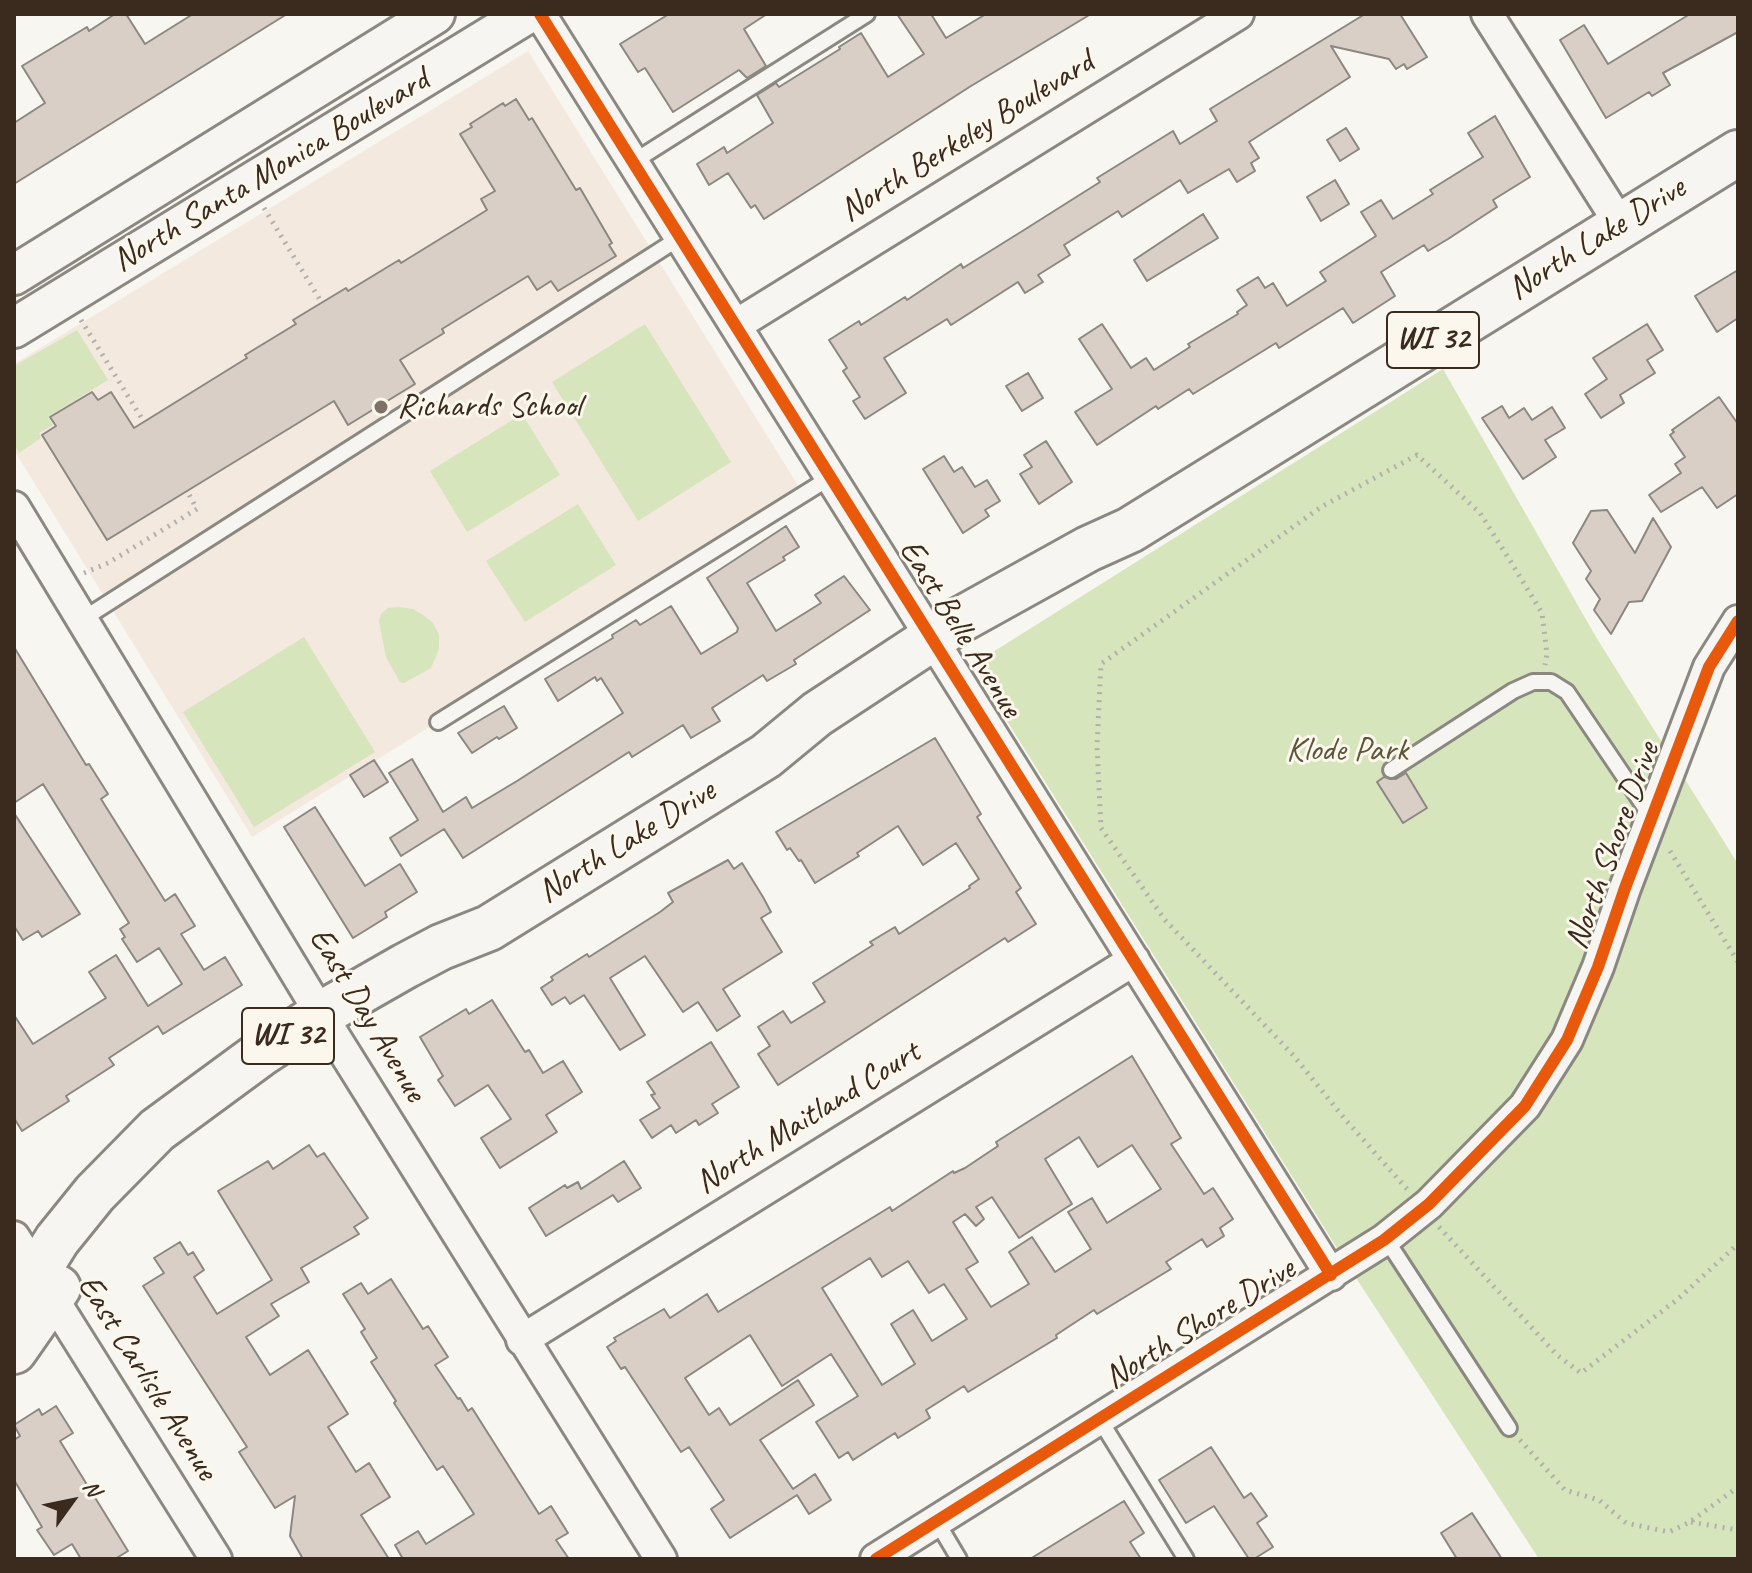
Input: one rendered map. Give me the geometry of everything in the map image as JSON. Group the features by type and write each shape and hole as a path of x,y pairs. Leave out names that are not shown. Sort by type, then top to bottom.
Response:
{"main road":[{"name":"North Lake Drive","path":"14,1351 29,1279 102,1221 166,1154 229,1102 441,947 489,928 766,756 817,714 939,649 1076,556 1130,530 1738,153"}],"street":[{"name":"North Santa Monica Boulevard","path":"14,275 435,14"},
{"name":"North Santa Monica Boulevard","path":"14,328 527,14"},
{"name":"East Belle Avenue","path":"540,14 1331,1275"},
{"name":"North Berkeley Boulevard","path":"736,325 1238,14"},
{"path":"1487,14 1620,224"},
{"name":"East Day Avenue","path":"14,507 522,1340 661,1559"},
{"name":"North Shore Drive","path":"876,1559 1386,1239 1423,1209 1525,1106 1567,1040 1598,967 1709,667 1738,621"},
{"name":"North Maitland Court","path":"522,1340 1134,960"},
{"name":"East Carlisle Avenue","path":"29,1279 216,1559"}],"lane":[{"path":"633,162 867,14"},
{"path":"83,619 681,237"},
{"path":"438,722 831,477"},
{"path":"1391,770 1513,691 1533,682 1551,682 1567,692 1652,818"},
{"path":"1386,1239 1509,1428"},
{"path":"1100,1420 1186,1559"},
{"path":"937,1522 959,1559"}],"path":[{"path":"261,204 322,303"},
{"path":"79,317 144,422"},
{"path":"1541,682 1547,654 1542,613 1480,513 1417,455 1321,507 1101,664 1097,746 1101,828 1165,920 1293,1055 1423,1209 1557,1355 1581,1373 1678,1299 1738,1244"},
{"path":"83,573 108,563 197,509 187,491"},
{"path":"1652,818 1682,873 1738,962"},
{"path":"1509,1428 1565,1490 1599,1500 1626,1523 1669,1532 1690,1522 1738,1487"},
{"path":"1690,1522 1738,1530"}],"shaded area":[{"name":"Richards School","path":"528,51 804,495 252,837 14,450 14,364"}],"green space":[{"path":"645,324 731,462 638,521 552,382"},
{"path":"77,330 108,380 48,417 53,425 39,433 41,438 19,453 14,444 14,366"},
{"name":"Klode Park","path":"1443,369 1596,637 1738,864 1738,1559 1539,1559 1347,1264 987,689 977,668 985,657"},
{"path":"522,414 560,475 467,532 430,471"},
{"path":"578,504 616,565 525,622 486,561"},
{"path":"388,608 413,609 423,615 433,623 439,635 439,649 431,668 404,683 400,682 386,657 379,621"},
{"path":"304,637 375,752 254,827 183,712"}],"building":[{"path":"115,14 126,14 145,44 193,14 287,14 14,184 14,123 45,103 22,66"},
{"path":"669,14 767,14 744,29 766,66 747,78 739,70 673,112 645,68 638,72 620,44"},
{"path":"897,14 931,14 946,38 986,14 1091,14 971,86 764,219 755,205 751,208 728,173 709,185 697,164 724,147 727,153 773,123 757,95 776,83 779,87 861,33 888,77 924,54"},
{"path":"1365,14 1400,14 1427,57 1407,69 1404,64 1396,69 1389,59 1331,46 1350,77 1249,142 1259,158 1251,163 1255,171 1237,182 1229,169 1188,193 1180,180 1122,217 1118,211 1064,245 1070,255 1038,275 1043,282 1025,293 1018,282 951,325 947,319 884,358 906,393 865,419 853,401 860,397 843,371 847,368 829,340 859,321 861,325 905,297 907,300 961,264 963,268 1100,182 1097,178 1173,131 1180,144 1217,121 1210,109"},
{"path":"1690,14 1738,14 1738,32 1663,73 1670,85 1652,96 1649,92 1606,118 1560,40 1584,25 1608,64"},
{"path":"516,99 529,120 532,118 576,190 580,188 612,243 609,245 616,256 558,291 551,281 537,290 528,276 442,329 444,333 400,360 415,384 348,425 334,401 107,540 42,435 56,426 50,417 92,392 98,400 111,392 134,428 247,358 245,355 296,324 293,320 399,260 401,263 487,210 481,199 495,191 460,134 503,103 505,106"},
{"path":"1495,116 1530,177 1493,200 1497,207 1448,239 1428,251 1424,245 1381,272 1395,296 1353,323 1343,308 1279,348 1276,343 1193,394 1189,389 1158,409 1156,406 1097,445 1075,412 1112,389 1079,339 1102,324 1131,368 1146,358 1154,370 1190,347 1188,344 1238,314 1247,305 1237,290 1258,277 1265,288 1273,283 1287,306 1326,281 1320,272 1376,236 1361,212 1381,200 1393,219 1433,194 1430,190 1483,157 1468,133"},
{"path":"1346,128 1359,149 1340,161 1327,140"},
{"path":"1335,180 1349,204 1321,221 1307,197"},
{"path":"1203,214 1218,238 1147,281 1134,260"},
{"path":"1738,270 1738,318 1717,332 1695,296"},
{"path":"1647,324 1663,350 1647,360 1655,373 1620,395 1624,403 1601,418 1585,394 1607,379 1593,358"},
{"path":"1028,373 1043,398 1022,411 1006,386"},
{"path":"1719,397 1738,424 1738,494 1717,508 1702,487 1661,512 1649,495 1681,473 1675,464 1685,457 1670,435 1674,432 1672,430"},
{"path":"1502,406 1509,418 1524,408 1532,420 1552,407 1565,428 1545,440 1556,457 1523,479 1482,418"},
{"path":"1046,441 1072,482 1039,504 1020,474 1032,467 1024,455"},
{"path":"944,456 954,472 962,467 975,487 987,480 1000,501 985,510 989,516 963,533 923,469"},
{"path":"1607,510 1635,553 1653,518 1671,547 1642,601 1629,602 1611,634 1594,610 1600,599 1586,579 1591,571 1573,543 1591,511"},
{"path":"786,526 799,547 783,557 785,560 747,583 776,631 821,603 815,595 844,576 870,610 794,660 796,664 767,681 763,675 712,708 720,721 691,738 683,725 632,757 629,752 463,858 444,829 401,856 390,838 418,820 389,773 412,759 443,812 466,797 472,808 517,781 623,713 601,678 597,681 595,677 558,701 545,679 613,638 612,635 636,620 640,625 671,606 701,654 737,632 738,628 707,578"},
{"path":"14,647 86,765 89,764 108,794 101,799 165,901 175,894 195,926 181,934 204,970 225,957 242,985 163,1034 158,1026 109,1058 114,1065 66,1096 69,1101 22,1131 14,1118 14,1015 33,1044 106,998 89,972 116,955 148,1006 182,984 159,948 137,962 122,939 125,937 120,929 129,923 43,784 14,803"},
{"path":"504,706 517,728 472,753 458,733"},
{"path":"935,738 981,814 977,817 1021,888 1016,892 1036,924 1008,942 1005,938 778,1085 758,1054 770,1046 758,1027 783,1011 791,1023 825,1002 813,983 873,945 870,942 895,927 899,934 979,879 956,843 923,865 898,826 857,853 859,856 815,883 801,860 790,848 787,850 776,832"},
{"path":"374,760 388,782 364,797 350,775"},
{"path":"1406,773 1427,808 1403,823 1377,782 1384,777 1396,779"},
{"path":"315,807 365,886 400,864 417,892 385,912 387,917 353,938 284,827"},
{"path":"14,813 80,914 42,937 38,931 23,940 14,926"},
{"path":"728,860 734,869 742,863 763,897 771,912 761,918 782,952 723,989 740,1016 717,1031 698,1002 683,1012 645,956 610,978 645,1035 620,1050 584,995 570,1004 565,997 552,1005 541,988 553,980 551,977 660,912 673,902 668,893"},
{"path":"492,1000 525,1052 529,1050 543,1073 563,1061 582,1092 546,1115 557,1132 500,1168 481,1138 511,1119 488,1085 455,1106 438,1080 443,1076 420,1037 466,1009 469,1014"},
{"path":"711,1042 739,1087 712,1104 718,1113 699,1125 696,1120 676,1133 671,1125 652,1138 640,1120 660,1108 647,1082"},
{"path":"1132,1056 1181,1138 1171,1144 1204,1194 1213,1188 1233,1219 1220,1228 1224,1236 1207,1247 1202,1239 1166,1262 1171,1269 1097,1314 1094,1310 1056,1335 1057,1338 968,1392 964,1386 926,1410 930,1418 898,1438 895,1433 853,1460 848,1452 839,1458 816,1422 858,1396 831,1354 782,1386 750,1335 685,1378 709,1415 719,1408 730,1425 798,1380 814,1405 760,1440 793,1489 815,1474 831,1500 809,1514 797,1495 730,1538 711,1509 724,1500 689,1447 681,1452 625,1367 621,1369 607,1347 616,1341 614,1338 664,1309 670,1318 707,1294 718,1312 890,1207 892,1211 953,1171 965,1168 998,1146 996,1142","holes":["1079,1137 1098,1167 1132,1145 1161,1189 1107,1223 1092,1198 1068,1212 1091,1249 1055,1272 1032,1237 1009,1252 1029,1284 991,1307 966,1269 978,1262 953,1222 965,1214 976,1226 984,1219 976,1207 992,1197 1019,1238 1072,1204 1045,1159","870,1258 882,1277 908,1261 929,1293 944,1284 967,1319 932,1341 913,1310 891,1324 915,1364 882,1385 822,1288"]},
{"path":"309,1145 317,1157 324,1153 368,1218 354,1227 359,1234 301,1268 309,1282 271,1304 279,1316 246,1337 270,1375 308,1350 348,1414 328,1427 356,1472 369,1463 390,1497 361,1515 389,1559 303,1559 290,1536 295,1496 275,1508 239,1452 247,1447 143,1286 164,1273 154,1258 180,1242 188,1255 193,1252 204,1270 194,1277 217,1314 272,1280 218,1191 268,1161 273,1169"},
{"path":"624,1161 641,1188 618,1202 613,1195 546,1236 529,1208 565,1185 567,1188 578,1182 581,1189"},
{"path":"391,1279 423,1329 428,1326 448,1357 435,1365 468,1411 472,1408 539,1514 551,1506 568,1533 556,1540 569,1559 403,1559 395,1545 418,1531 426,1544 474,1514 443,1466 437,1470 394,1403 396,1401 371,1362 377,1358 361,1332 365,1329 343,1294 361,1283 368,1294"},
{"path":"56,1406 73,1433 60,1441 128,1551 115,1559 81,1559 72,1544 54,1555 37,1530 42,1527 14,1480 14,1440 20,1436 14,1425 39,1409 42,1415"},
{"path":"1211,1447 1244,1498 1251,1493 1267,1516 1257,1523 1273,1547 1254,1559 1249,1559 1214,1506 1186,1523 1159,1480"},
{"path":"1124,1501 1144,1533 1130,1542 1141,1559 1030,1559"},
{"path":"1472,1513 1502,1559 1457,1559 1441,1533"}],"cycle path":[{"path":"540,14 1331,1275"},
{"path":"876,1559 1384,1240 1429,1204 1525,1106 1567,1040 1598,967 1709,667 1738,621"}],"place":[{"name":"Richards School","path":"381,407"}]}
